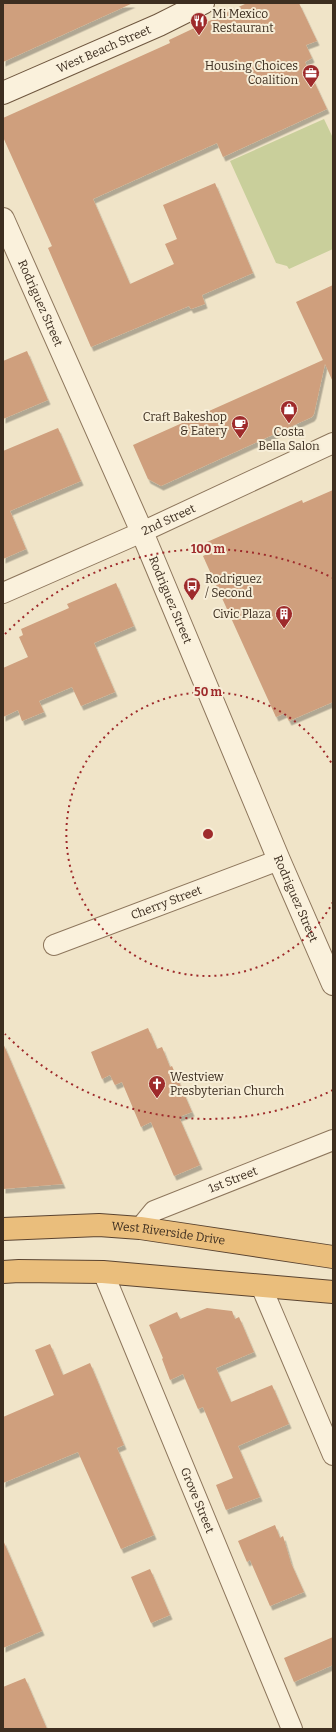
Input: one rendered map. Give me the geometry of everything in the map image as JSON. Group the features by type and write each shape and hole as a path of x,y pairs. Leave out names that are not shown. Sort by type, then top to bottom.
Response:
{"highway":[{"name":"West Riverside Drive","path":"3,1229 100,1225 140,1228 333,1257"},
{"path":"3,1272 103,1272 333,1292"}],"street":[{"name":"West Beach Street","path":"3,92 158,25 203,3"},
{"name":"Rodriguez Street","path":"3,219 142,532 279,860 333,984"},
{"name":"2nd Street","path":"3,593 142,532 333,443"},
{"name":"Cherry Street","path":"54,945 279,860"},
{"name":"1st Street","path":"140,1228 154,1210 333,1140"},
{"name":"Grove Street","path":"103,1272 292,1729"},
{"path":"261,1286 333,1455"}],"green space":[{"path":"324,119 333,138 333,249 289,269 287,266 276,263 230,161"}],"building":[{"path":"3,3 133,3 3,62"},
{"path":"247,3 299,3 317,41 306,45 312,58 305,62 327,109 223,157 217,143 93,199 130,284 174,264 165,244 177,239 163,205 215,183 253,273 202,295 205,304 191,309 189,306 91,347 48,248 52,246 3,137 3,118 170,43 169,40"},
{"path":"333,285 333,382 325,364 314,414 312,417 161,486 148,479 133,445 323,360 296,302"},
{"path":"27,351 48,400 3,419 3,361"},
{"path":"58,428 81,481 10,511 26,549 3,559 3,451"},
{"name":"Civic Plaza","path":"333,490 333,702 289,721 285,713 276,717 203,556 211,552 207,542 302,500 303,503"},
{"path":"116,583 134,626 94,643 115,692 81,706 72,687 39,701 44,712 22,721 18,710 3,717 3,668 28,657 19,637 23,635 21,629 69,608 67,604"},
{"name":"Westview Presbyterian Church","path":"148,1028 157,1049 162,1047 170,1067 172,1066 192,1112 179,1117 200,1165 174,1176 151,1122 141,1127 122,1082 115,1085 110,1075 102,1079 91,1052"},
{"path":"3,1043 29,1104 63,1184 3,1189"},
{"path":"207,1308 232,1311 235,1319 239,1317 254,1352 216,1368 231,1402 272,1385 289,1424 238,1446 260,1497 226,1510 216,1485 233,1478 203,1407 198,1409 183,1374 170,1380 162,1359 163,1358 149,1325 177,1312 180,1319"},
{"path":"50,1344 63,1375 90,1363 124,1445 117,1448 154,1535 121,1549 78,1452 3,1483 3,1417 54,1395 35,1350"},
{"path":"275,1525 280,1538 283,1536 291,1563 304,1592 270,1606 250,1560 247,1562 238,1541"},
{"path":"3,1540 42,1631 3,1648"},
{"path":"150,1569 170,1615 151,1623 131,1577"},
{"path":"333,1637 333,1665 294,1682 284,1658"},
{"path":"25,1678 47,1729 3,1729 3,1687"}],"place":[{"name":"Mi Mexico Restaurant","path":"199,36"},
{"name":"Housing Choices Coalition","path":"311,88"},
{"name":"Costa Bella Salon","path":"289,424"},
{"name":"Craft Bakeshop & Eatery","path":"240,439"},
{"name":"Rodriguez / Second","path":"192,601"},
{"name":"Civic Plaza","path":"284,629"},
{"name":"Westview Presbyterian Church","path":"157,1099"}]}
